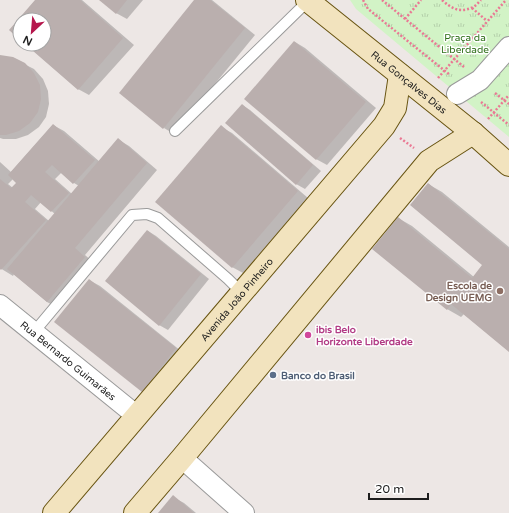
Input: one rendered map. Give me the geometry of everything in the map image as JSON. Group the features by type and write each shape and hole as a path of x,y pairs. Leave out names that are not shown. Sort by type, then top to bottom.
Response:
{"street":[{"name":"Rua Gonçalves Dias","path":"314,3 400,75 480,126 509,165"},
{"path":"468,88 509,47"},
{"name":"Avenida João Pinheiro","path":"54,513 384,126 394,108 400,75"},
{"path":"135,513 429,162 480,126"},
{"name":"Rua Bernardo Guimarães","path":"0,304 137,416"},
{"path":"182,458 244,513"}],"lane":[{"path":"175,131 314,3"},
{"path":"34,332 132,215 147,214 158,218 242,293"}],"path":[{"path":"364,0 368,9 468,88 509,125"},
{"path":"382,0 455,59 468,88 504,100 509,104"},
{"path":"405,19 421,0"},
{"path":"442,0 450,7 460,10 472,8 482,0"},
{"path":"438,78 506,0"},
{"path":"472,8 487,21"},
{"path":"480,126 509,94"},
{"path":"384,126 409,144 429,162"}],"green space":[{"name":"Praça da Liberdade","path":"350,0 509,0 509,137 356,9"}],"building":[{"path":"35,0 80,0 123,38 78,90 34,52 52,52 52,12 25,12"},
{"path":"99,0 127,0 116,14"},
{"path":"194,0 210,0 245,28 163,129 119,93"},
{"path":"294,41 366,102 316,160 244,99"},
{"path":"0,55 13,57 25,63 34,73 40,85 41,99 38,112 30,123 19,131 6,135 0,135"},
{"path":"242,104 313,165 296,185 225,123"},
{"path":"53,124 95,160 73,184 52,165 45,172 69,193 51,212 31,195 25,202 46,220 1,270 0,179 11,188 16,183 8,175"},
{"path":"221,125 298,191 232,268 155,202"},
{"path":"118,138 147,163 75,248 85,257 47,302 7,269"},
{"path":"428,183 509,249 509,352 451,304 447,310 372,249 398,217 472,278 482,265 410,205"},
{"path":"147,230 201,274 159,326 105,281"},
{"path":"89,279 176,348 142,392 54,322"},
{"path":"173,495 194,513 158,513"}],"place":[{"name":"Escola de Design UEMG","path":"500,291"},
{"name":"ibis Belo Horizonte Liberdade","path":"308,335"},
{"name":"Banco do Brasil","path":"273,375"}]}
